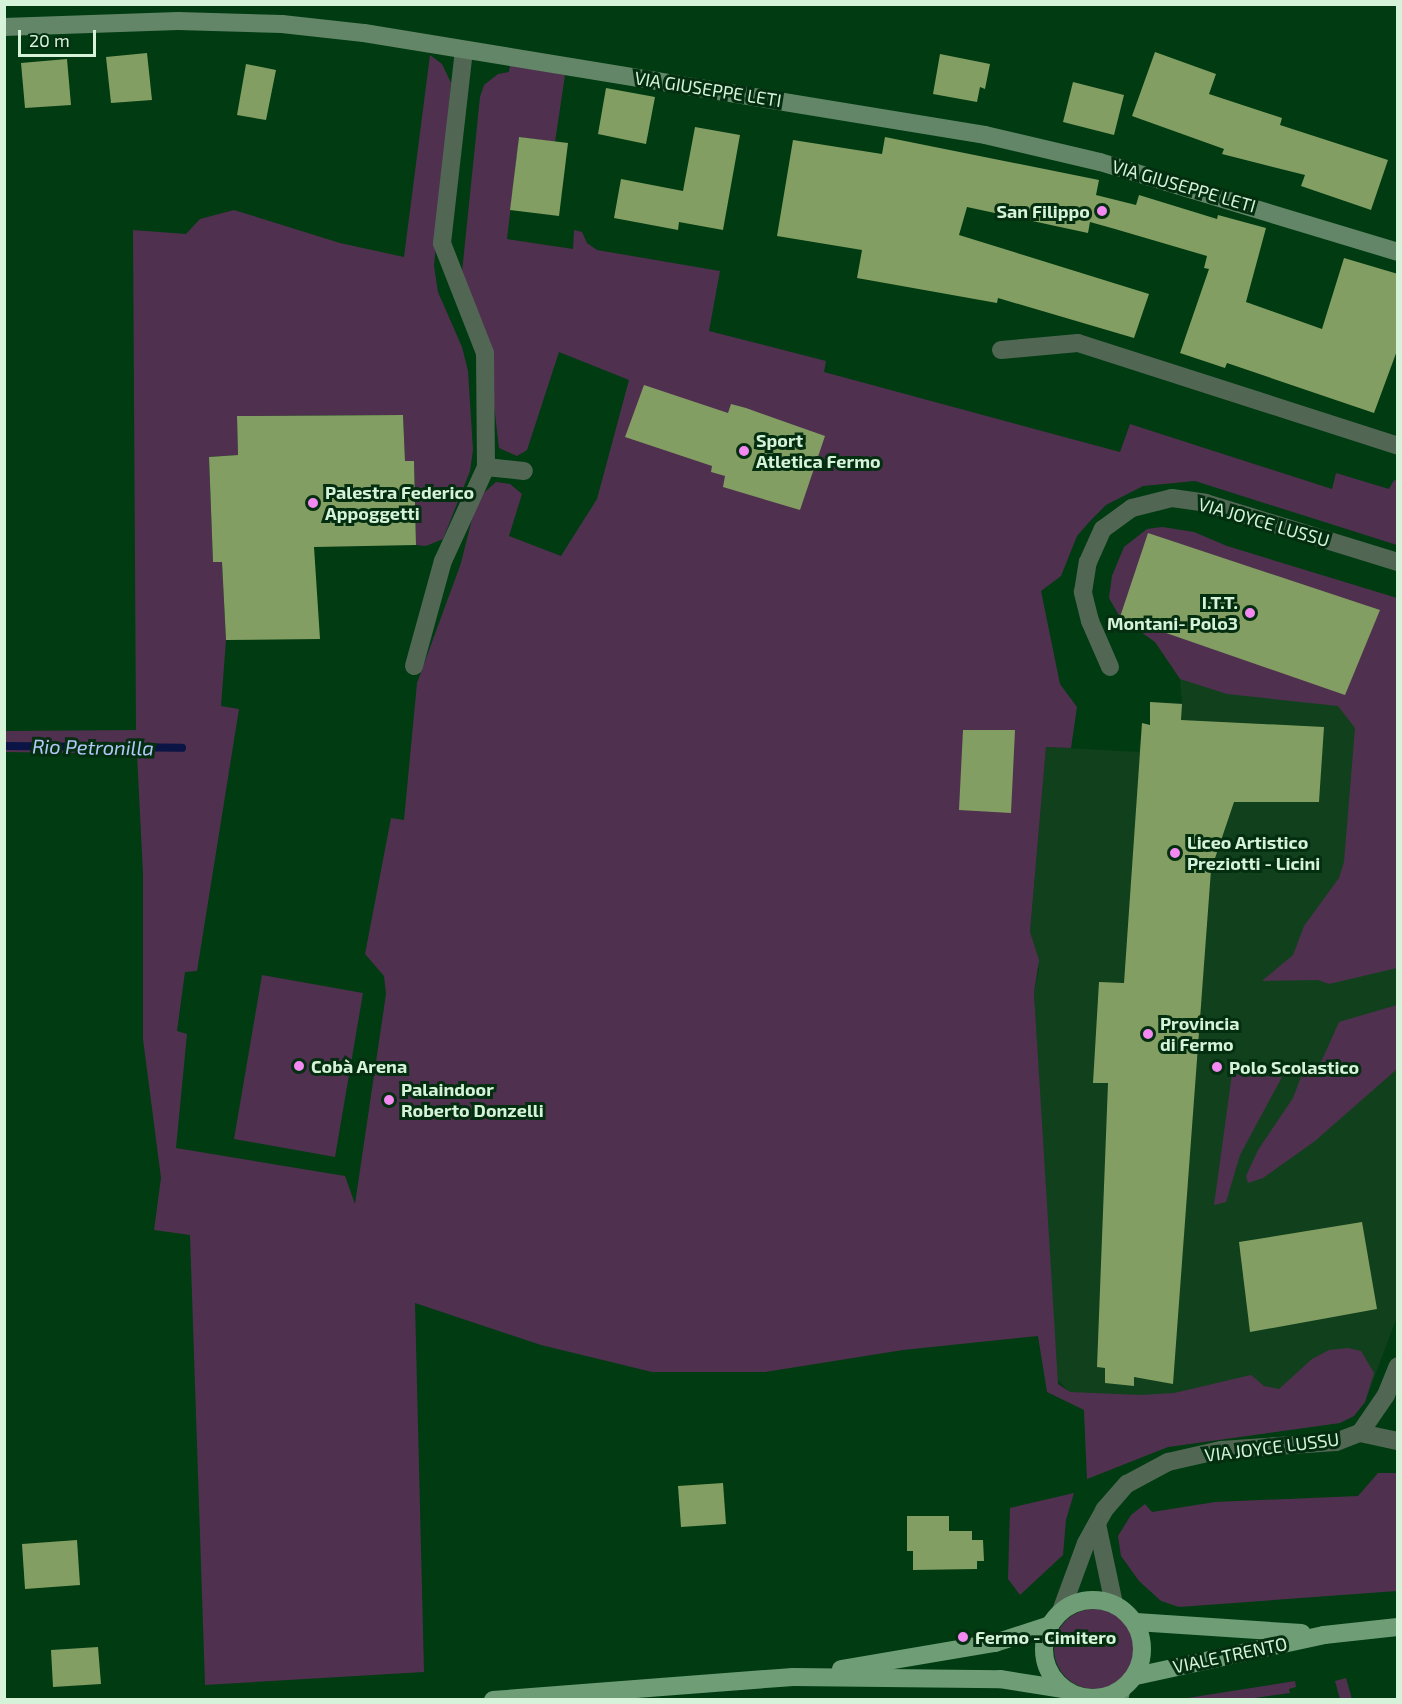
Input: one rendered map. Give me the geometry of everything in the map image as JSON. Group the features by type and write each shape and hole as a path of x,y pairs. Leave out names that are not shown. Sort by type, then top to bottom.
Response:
{"main road":[{"name":"VIA GIUSEPPE LETI","path":"4,27 178,21 282,24 464,50 985,135 1132,171 1398,252"},
{"path":"493,1700 793,1677 1000,1679 1098,1699 1120,1695 1136,1676 1143,1653 1136,1622 1114,1604 1097,1599 1077,1602 1055,1618 995,1643 793,1677"},
{"path":"1055,1618 1044,1644 1045,1662 1069,1694"},
{"name":"VIALE TRENTO","path":"1136,1622 1324,1635"},
{"name":"VIALE TRENTO","path":"1136,1676 1324,1635 1398,1627"}],"street":[{"path":"414,666 443,561 486,467 485,353 442,243 464,50"},
{"path":"1001,350 1078,343 1398,446"},
{"path":"486,467 524,471"},
{"name":"VIA JOYCE LUSSU","path":"1110,667 1090,621 1083,592 1088,562 1103,529 1132,508 1172,498 1206,503 1398,562"},
{"name":"VIA JOYCE LUSSU","path":"1055,1618 1097,1524 1127,1484 1168,1462 1221,1450 1336,1442 1360,1433 1386,1395 1398,1366"},
{"path":"1360,1433 1398,1441"},
{"path":"1097,1524 1114,1604"}],"shaded area":[{"path":"430,55 442,64 451,83 434,266 438,292 462,347 468,371 473,450 470,471 443,539 426,546 416,545 414,461 405,461 403,415 237,416 238,455 209,457 213,561 222,562 226,640 221,706 239,709 197,971 185,972 177,1031 187,1034 176,1148 345,1176 355,1204 386,994 384,976 365,954 391,818 404,820 417,683 461,563 477,499 496,482 510,484 522,494 509,536 561,556 597,499 629,380 559,352 527,450 517,456 499,448 487,345 461,282 480,97 484,85 498,74 509,72 510,65 565,75 555,142 519,137 507,239 573,249 574,230 582,232 587,243 597,250 720,271 709,331 826,361 824,372 1120,452 1130,424 1332,489 1336,473 1389,489 1394,480 1397,481 1397,545 1195,481 1143,486 1106,505 1077,536 1061,576 1041,591 1060,684 1077,707 1071,748 1046,747 1030,932 1039,960 1034,993 1058,1384 1070,1392 1140,1395 1174,1393 1251,1375 1264,1386 1279,1389 1312,1359 1329,1350 1348,1348 1361,1351 1374,1373 1365,1402 1354,1416 1340,1423 1168,1447 1087,1479 1084,1410 1047,1392 1038,1336 903,1350 765,1372 652,1372 541,1345 415,1303 424,1672 205,1685 190,1235 154,1230 161,1178 143,1039 143,874 137,754 5,752 5,731 136,730 133,230 186,234 200,219 234,210 340,243 404,257"},
{"name":"Polo Scolastico","path":"1162,527 1194,532 1227,546 1397,598 1397,1317 1365,1402 1354,1416 1340,1423 1168,1447 1087,1479 1084,1410 1055,1376 1034,993 1039,969 1030,932 1046,747 1139,752 1142,723 1150,725 1150,702 1182,703 1180,679 1168,658 1155,642 1120,617 1109,598 1112,576 1124,547 1147,529"},
{"path":"1162,527 1194,532 1227,546 1397,598 1397,968 1329,984 1318,980 1262,981 1293,955 1304,926 1339,878 1344,862 1355,728 1338,706 1227,694 1180,679 1155,642 1120,617 1109,598 1112,576 1124,547 1147,529"},
{"name":"Cobà Arena","path":"262,975 363,993 335,1157 234,1139"},
{"path":"1397,1005 1397,1069 1315,1141 1263,1178 1248,1183 1246,1176 1258,1150 1293,1098 1301,1077 1310,1075 1322,1060 1339,1022"},
{"path":"1232,1074 1282,1077 1240,1155 1226,1202 1214,1205"},
{"path":"1378,1473 1397,1473 1397,1591 1179,1607 1161,1601 1139,1581 1121,1556 1118,1536 1131,1515 1145,1504 1152,1512 1215,1502 1358,1496"},
{"path":"1074,1493 1066,1520 1063,1555 1020,1595 1008,1579 1010,1508"},
{"path":"1086,1609 1102,1609 1123,1620 1134,1641 1134,1657 1123,1678 1102,1689 1086,1689 1072,1683 1060,1671 1054,1657 1054,1641 1060,1627 1072,1615"},
{"path":"1346,1678 1352,1699 1340,1699 1335,1681"},
{"path":"1295,1681 1296,1687 1289,1689 1290,1693 1248,1699 1181,1699"}],"building":[{"path":"1155,52 1216,74 1209,94 1282,118 1280,125 1388,160 1371,210 1301,186 1305,175 1222,154 1224,149 1132,116"},
{"path":"147,53 152,100 111,103 106,57"},
{"path":"940,54 990,64 985,89 980,87 977,102 933,94"},
{"path":"67,59 71,105 25,108 21,63"},
{"path":"246,64 276,70 266,120 237,115"},
{"path":"1073,82 1124,95 1114,135 1063,122"},
{"path":"606,88 655,97 646,144 598,134"},
{"path":"695,127 740,135 723,230 679,222 678,230 614,218 621,179 683,191"},
{"path":"519,137 568,143 559,216 510,210"},
{"path":"885,137 1099,180 1096,195 1136,205 1139,195 1217,219 1218,215 1266,228 1246,302 1322,329 1344,258 1398,274 1398,348 1374,413 1227,363 1225,368 1180,353 1209,269 1204,268 1207,256 1090,222 1088,233 967,207 959,235 1149,294 1134,338 998,298 997,303 857,278 862,250 777,236 793,140 882,154"},
{"name":"Sport Atletica Fermo","path":"644,385 728,413 731,404 746,408 825,436 800,510 723,487 725,476 711,472 712,466 625,437"},
{"name":"Palestra Federico Appoggetti","path":"403,415 405,461 414,461 416,545 314,547 320,639 226,640 222,562 213,562 209,457 238,455 237,416"},
{"name":"I.T.T. Montani- Polo3","path":"1148,533 1380,610 1345,695 1120,617"},
{"path":"1150,702 1182,704 1181,720 1324,727 1319,802 1234,802 1211,870 1173,1384 1134,1377 1134,1386 1105,1383 1105,1368 1097,1367 1108,1083 1093,1083 1099,982 1124,983 1142,723 1150,725"},
{"path":"963,730 1015,730 1011,813 959,810"},
{"path":"1362,1222 1377,1309 1250,1332 1239,1242"},
{"path":"723,1483 726,1524 681,1527 678,1486"},
{"path":"907,1516 949,1516 949,1531 972,1531 972,1540 983,1540 984,1561 977,1561 977,1569 913,1570 913,1551 907,1551"},
{"path":"77,1540 80,1585 25,1589 22,1544"},
{"path":"98,1647 101,1684 53,1687 51,1650"}],"waterway":[{"name":"Rio Petronilla","path":"4,746 182,748"}],"place":[{"name":"San Filippo","path":"1102,211"},
{"name":"Sport Atletica Fermo","path":"744,451"},
{"name":"Palestra Federico Appoggetti","path":"313,503"},
{"name":"I.T.T. Montani- Polo3","path":"1250,613"},
{"name":"Liceo Artistico Preziotti - Licini","path":"1175,853"},
{"name":"Provincia di Fermo","path":"1148,1034"},
{"name":"Cobà Arena","path":"299,1066"},
{"name":"Polo Scolastico","path":"1217,1067"},
{"name":"Palaindoor Roberto Donzelli","path":"389,1100"},
{"name":"Fermo - Cimitero","path":"963,1637"}]}
